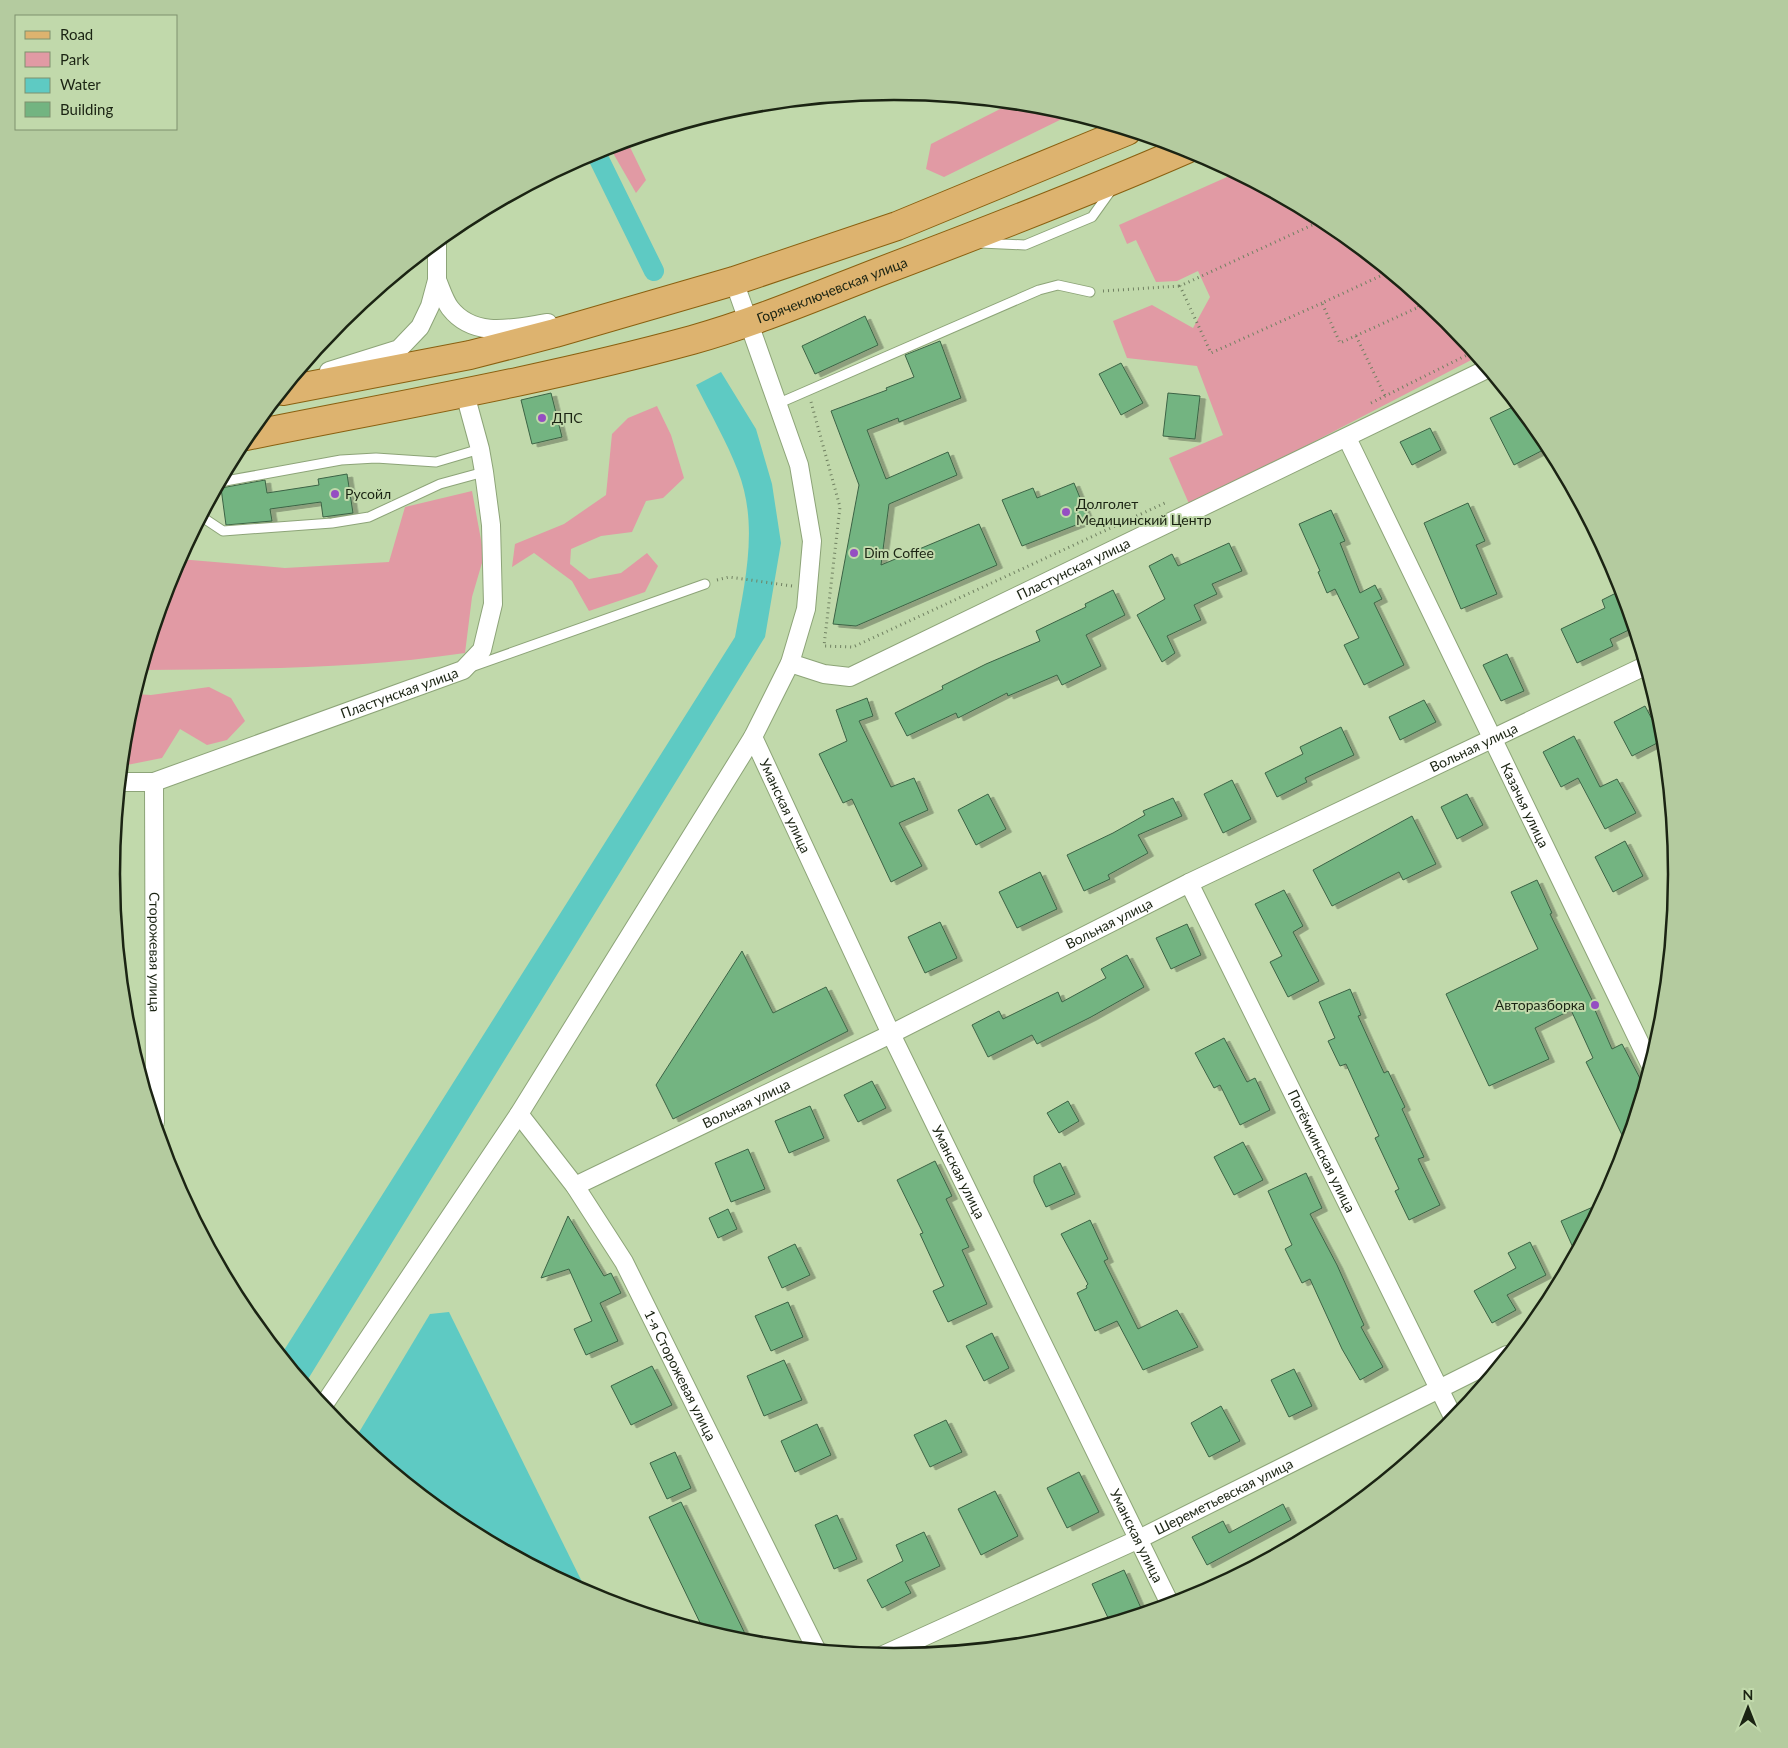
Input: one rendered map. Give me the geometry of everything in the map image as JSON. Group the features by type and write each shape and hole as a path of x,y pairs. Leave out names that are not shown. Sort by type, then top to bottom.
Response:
{"main road":[{"path":"291,389 470,355 623,314 734,281 896,226 1120,134"},
{"name":"Горячеключевская улица","path":"257,434 465,394 684,342 750,322 958,242 1176,154"}],"street":[{"path":"294,386 327,371 399,349 420,327 430,306 437,280 436,250"},
{"path":"437,280 449,307 464,323 500,331 623,314"},
{"path":"327,1400 519,1114 753,737 790,663 806,609 812,541 799,465 734,281"},
{"name":"Пластунская улица","path":"790,663 824,674 850,677 1482,371"},
{"name":"Пластунская улица","path":"126,782 154,782 463,670 482,650 493,604 491,525 480,450 465,394"},
{"name":"Казачья улица","path":"1347,438 1646,1056"},
{"name":"Вольная улица","path":"574,1186 892,1034 1189,883 1640,668"},
{"name":"Уманская улица","path":"753,737 892,1034 1167,1598"},
{"name":"Сторожевая улица","path":"154,782 155,1103"},
{"name":"Потёмкинская улица","path":"1189,883 1450,1411"},
{"name":"1-я Сторожевая улица","path":"519,1114 574,1186 624,1262 813,1643"},
{"name":"Шереметьевская улица","path":"900,1648 1139,1539 1494,1362"}],"lane":[{"path":"777,404 1039,290 1058,285 1090,292"},
{"path":"228,481 341,460 376,458 436,462 480,450"},
{"path":"206,520 223,531 332,523 369,517 440,484 484,472"},
{"path":"463,670 705,584"}],"path":[{"path":"1090,292 1180,286 1314,224"},
{"path":"1180,286 1211,353 1383,275"},
{"path":"1322,302 1340,343 1419,307"},
{"path":"1356,335 1385,396"},
{"path":"1369,404 1467,355"},
{"path":"808,391 840,507 824,646 854,646 1128,518 1173,499"},
{"path":"705,584 729,576 776,583"}],"green space":[{"path":"1002,108 1062,119 944,177 926,169 931,144"},
{"path":"630,147 646,180 636,193 613,153"},
{"path":"1228,176 1281,204 1324,230 1365,260 1404,292 1472,360 1190,506 1169,458 1223,435 1197,366 1127,358 1113,321 1152,305 1193,328 1210,297 1198,271 1177,281 1156,282 1136,240 1127,244 1119,225"},
{"path":"657,406 671,435 684,478 663,498 646,501 632,532 601,536 571,549 570,564 589,579 621,573 647,553 658,566 645,592 589,611 572,581 534,553 512,567 515,544 564,524 606,495 612,434 628,418"},
{"path":"472,491 484,556 472,597 465,653 344,665 147,670 161,625 187,560 285,568 389,562 405,507"},
{"path":"209,687 231,698 245,721 227,740 207,745 180,729 162,758 128,765 141,694 151,695"}],"water":[{"path":"721,372 756,429 772,484 781,543 765,637 308,1379 284,1350 735,637 746,575 749,533 748,512 744,491 734,460 696,385"},
{"path":"449,1312 582,1582 507,1544 464,1518 423,1488 359,1432 430,1314"}],"building":[{"path":"865,316 878,345 815,374 802,346"},
{"path":"940,341 961,398 899,422 898,418 867,430 886,479 948,452 957,475 889,504 881,565 979,524 997,565 856,626 833,624 859,485 831,411 887,390 886,388 914,377 905,355"},
{"path":"1121,363 1143,403 1121,415 1099,374"},
{"name":"ДПС","path":"551,393 562,437 532,444 521,400"},
{"path":"1168,393 1200,396 1195,439 1163,436"},
{"path":"1511,408 1542,451 1514,465 1490,418"},
{"path":"1430,428 1441,450 1412,465 1400,442"},
{"path":"347,474 353,513 323,517 321,502 270,509 272,521 226,525 221,492 224,488 265,480 267,493 319,485 318,479"},
{"path":"1074,483 1089,520 1022,546 1002,500 1033,488 1037,498"},
{"path":"1468,503 1485,541 1476,545 1497,594 1461,609 1424,523"},
{"path":"1331,510 1345,541 1340,543 1360,593 1375,585 1382,599 1374,603 1404,665 1364,685 1344,645 1359,638 1335,589 1327,593 1318,572 1320,571 1299,524"},
{"path":"1229,543 1242,571 1212,584 1217,594 1194,605 1201,620 1167,636 1175,653 1162,662 1137,615 1165,599 1149,566 1172,554 1178,566"},
{"path":"1113,590 1125,615 1086,635 1101,666 1062,685 1057,675 1008,696 1007,693 958,718 956,713 907,736 895,713 943,689 942,686 986,664 1040,641 1036,631 1086,607 1085,604"},
{"path":"1615,594 1629,630 1610,639 1613,646 1577,663 1561,629 1605,608 1602,600"},
{"path":"1507,654 1524,691 1501,701 1483,665"},
{"path":"867,698 873,716 859,721 891,787 914,778 928,810 899,823 922,866 891,882 852,799 843,803 819,754 847,741 836,710"},
{"path":"1424,700 1436,722 1400,740 1389,717"},
{"path":"1645,706 1652,720 1656,743 1632,756 1614,722"},
{"path":"1341,727 1354,755 1305,778 1307,782 1277,797 1265,773 1303,754 1300,747"},
{"path":"1574,736 1600,787 1617,779 1636,813 1605,829 1578,778 1561,787 1543,752"},
{"path":"1232,780 1251,819 1223,833 1204,794"},
{"path":"988,794 1006,829 976,845 958,810"},
{"path":"1467,794 1483,825 1457,839 1441,807"},
{"path":"1173,798 1182,816 1138,835 1148,853 1108,875 1110,879 1084,891 1067,855 1145,815 1143,811"},
{"path":"1412,816 1436,864 1403,880 1399,872 1332,906 1313,870"},
{"path":"1625,841 1643,876 1613,892 1595,857"},
{"path":"1040,872 1057,909 1017,928 999,892"},
{"path":"1537,880 1552,913 1550,914 1592,1000 1612,1049 1622,1044 1640,1079 1622,1135 1586,1062 1593,1058 1571,1010 1535,1028 1549,1059 1489,1086 1446,994 1538,949 1511,892"},
{"path":"1284,890 1303,926 1293,932 1319,981 1288,997 1270,962 1282,956 1255,904"},
{"path":"940,922 957,958 925,973 908,937"},
{"path":"1187,924 1201,955 1171,969 1156,938"},
{"path":"742,951 773,1013 826,987 848,1031 673,1119 656,1085"},
{"path":"1127,955 1144,987 1091,1017 1037,1044 1032,1035 988,1057 972,1025 999,1011 1003,1019 1058,992 1062,1002 1106,978 1101,969"},
{"path":"1350,989 1361,1015 1358,1016 1384,1073 1388,1071 1405,1107 1402,1109 1424,1157 1418,1159 1440,1205 1409,1220 1395,1191 1399,1189 1375,1138 1379,1136 1346,1064 1340,1066 1328,1041 1335,1038 1319,1002"},
{"path":"1224,1038 1247,1082 1255,1078 1270,1110 1240,1125 1220,1085 1214,1088 1195,1053"},
{"path":"872,1081 886,1108 858,1122 844,1095"},
{"path":"1068,1101 1079,1121 1059,1133 1047,1113"},
{"path":"810,1106 824,1138 789,1153 775,1121"},
{"path":"1243,1142 1263,1180 1234,1195 1214,1157"},
{"path":"748,1149 765,1189 731,1202 715,1163"},
{"path":"935,1161 952,1196 946,1199 969,1247 962,1250 987,1304 948,1322 933,1291 944,1286 920,1234 923,1233 897,1180"},
{"path":"1060,1163 1075,1194 1046,1207 1034,1182 1034,1176"},
{"path":"1306,1173 1322,1208 1310,1214 1337,1265 1364,1325 1361,1327 1383,1367 1360,1380 1342,1349 1310,1279 1302,1283 1285,1249 1292,1245 1268,1191"},
{"path":"1592,1207 1572,1246 1561,1221"},
{"path":"728,1209 737,1229 718,1238 709,1218"},
{"path":"568,1216 604,1276 611,1273 621,1293 600,1303 618,1341 586,1355 574,1329 592,1321 569,1269 541,1278"},
{"path":"1090,1220 1108,1259 1104,1261 1138,1329 1177,1310 1198,1347 1143,1370 1117,1321 1095,1331 1077,1293 1087,1288 1088,1284 1061,1234"},
{"path":"1530,1242 1546,1275 1507,1295 1516,1310 1492,1323 1474,1291 1516,1268 1508,1253"},
{"path":"795,1244 810,1275 782,1288 768,1257"},
{"path":"788,1302 803,1337 771,1351 755,1316"},
{"path":"992,1333 1009,1368 984,1381 966,1346"},
{"path":"784,1360 802,1400 764,1416 747,1376"},
{"path":"652,1366 672,1405 631,1425 611,1386"},
{"path":"1294,1369 1312,1406 1289,1417 1271,1380"},
{"path":"1221,1406 1240,1441 1209,1457 1191,1423"},
{"path":"946,1420 962,1452 930,1467 914,1435"},
{"path":"817,1424 831,1455 795,1472 781,1441"},
{"path":"675,1452 691,1488 667,1499 650,1463"},
{"path":"1079,1472 1099,1512 1067,1528 1047,1488"},
{"path":"995,1491 1018,1536 981,1555 958,1509"},
{"path":"681,1502 745,1633 700,1623 649,1517"},
{"path":"1283,1504 1291,1520 1207,1565 1192,1537 1223,1521 1229,1533"},
{"path":"837,1515 857,1559 834,1569 815,1525"},
{"path":"924,1532 940,1566 905,1582 911,1593 882,1608 867,1580 903,1561 896,1545"},
{"path":"1124,1570 1141,1608 1108,1618 1092,1584"}],"waterway":[{"path":"599,159 654,271"}],"place":[{"name":"ДПС","path":"542,418"},
{"name":"Русойл","path":"335,494"},
{"name":"Долголет Медицинский Центр","path":"1066,512"},
{"name":"Dim Coffee","path":"854,553"},
{"name":"Авторазборка","path":"1595,1005"}]}
